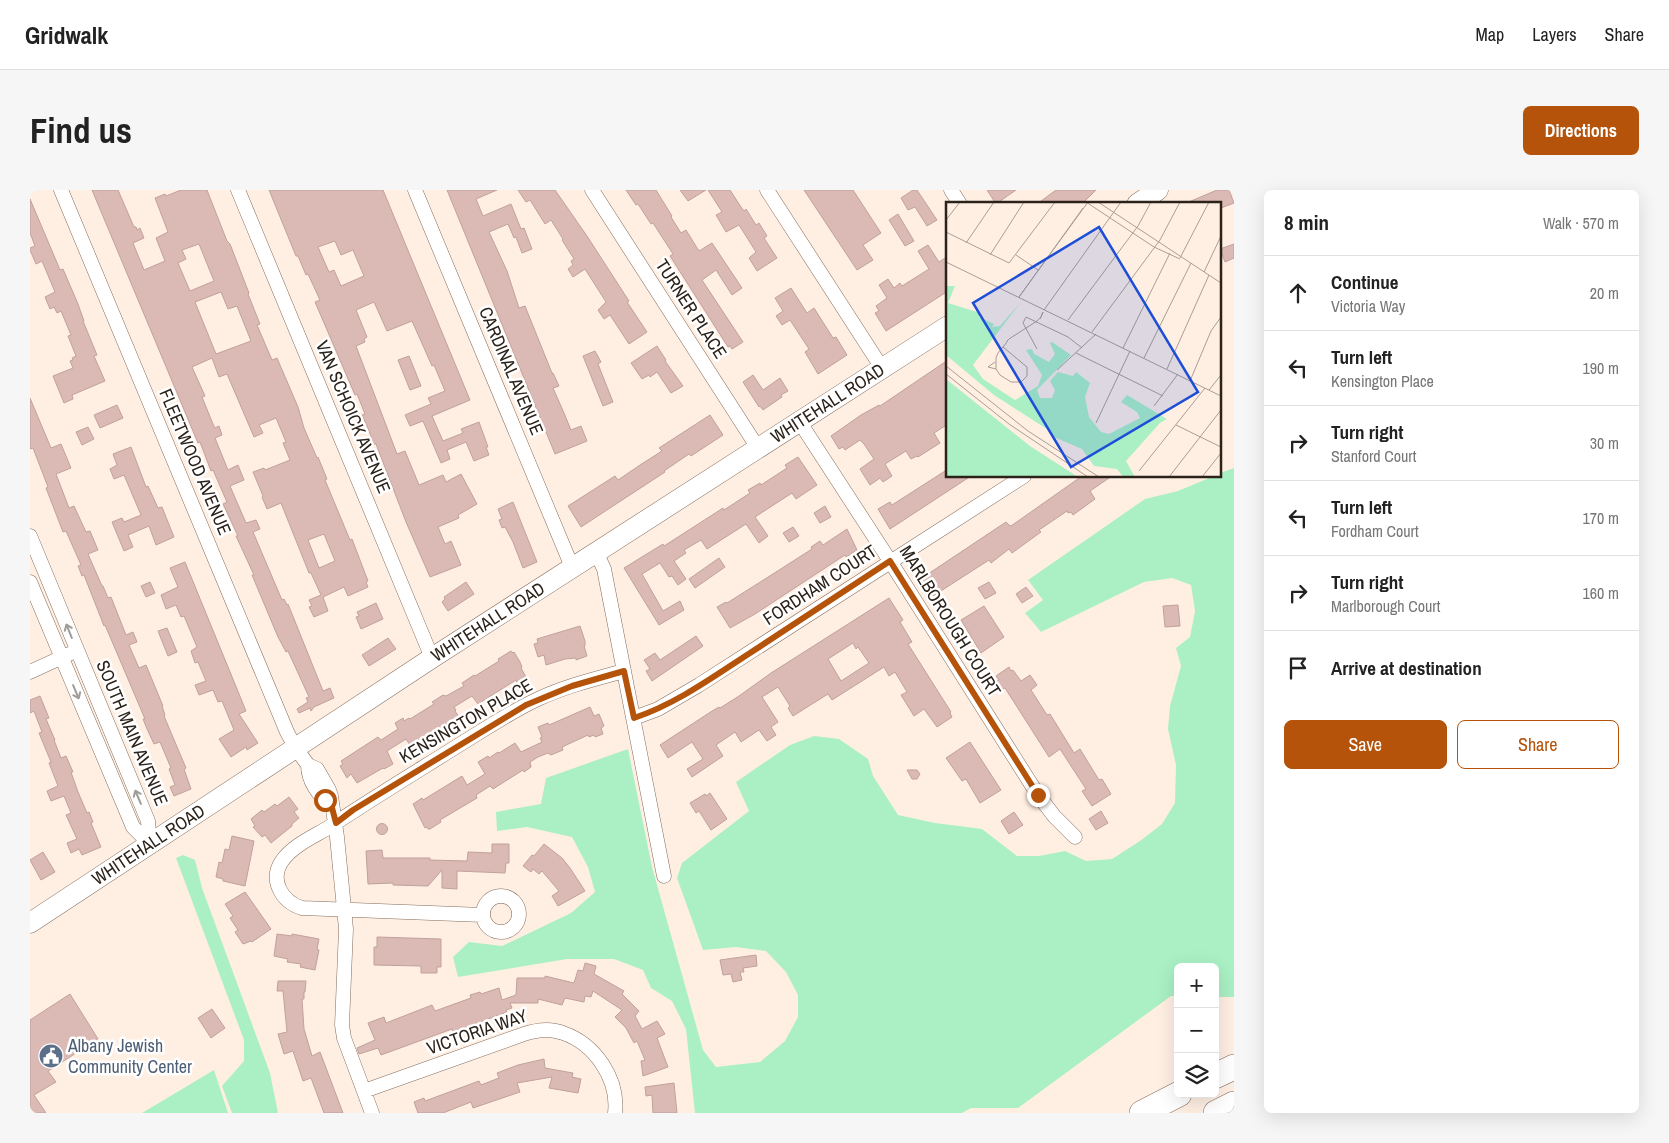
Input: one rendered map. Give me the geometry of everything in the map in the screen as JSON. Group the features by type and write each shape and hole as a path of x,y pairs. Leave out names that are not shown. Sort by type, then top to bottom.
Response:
{"highway":[{"path":"1219,1074 1234,1066"},
{"path":"1142,1113 1174,1097"},
{"path":"1216,1113 1234,1104"}],"street":[{"name":"FLEETWOOD AVENUE","path":"61,190 287,732 295,747"},
{"name":"VAN SCHOICK AVENUE","path":"238,190 432,658"},
{"name":"CARDINAL AVENUE","path":"415,190 572,567"},
{"name":"TURNER PLACE","path":"592,190 758,448"},
{"path":"767,190 882,368"},
{"path":"951,190 959,202"},
{"name":"WHITEHALL ROAD","path":"30,922 572,567 946,327"},
{"name":"MARLBOROUGH COURT","path":"799,422 890,561 1038,795 1054,816 1075,837"},
{"name":"FORDHAM COURT","path":"634,718 658,709 699,685 1021,478"},
{"name":"SOUTH MAIN AVENUE","path":"30,536 148,821 150,844"},
{"path":"596,552 604,569 664,876"},
{"name":"SOUTH MAIN AVENUE","path":"30,582 133,827 150,844"},
{"path":"30,672 77,651"},
{"name":"KENSINGTON PLACE","path":"483,915 307,909 294,905 282,895 277,881 279,866 288,853 353,810 526,705 572,686 624,671"},
{"path":"295,747 308,765 317,769 330,790 331,804 336,823 346,943 342,1025 344,1038 372,1113"},
{"name":"VICTORIA WAY","path":"364,1091 524,1034 550,1030 563,1033 575,1039 599,1060 612,1084 615,1113"}],"green space":[{"path":"1234,468 1234,997 1219,997 1219,963 1174,963 1174,996 1171,996 1018,1108 971,1108 962,1113 695,1113 686,1029 672,1001 651,988 643,970 614,959 567,959 458,977 453,957 469,942 502,946 571,913 595,892 588,867 572,837 527,827 497,831 496,812 541,804 546,778 628,749 652,867 703,1050 716,1067 760,1062 785,1041 798,1017 798,995 786,972 766,951 736,947 703,950 677,878 682,863 749,811 736,782 790,745 814,736 839,739 868,759 873,776 898,815 935,823 982,829 1017,856 1039,856 1065,851 1086,861 1112,859 1140,841 1162,824 1175,803 1176,765 1168,729 1170,706 1181,666 1176,648 1190,637 1195,611 1191,585 1172,578 1144,582 1041,632 1025,613 1043,600 1028,580 1145,499 1178,491 1209,478 1222,478 1222,472"},
{"path":"183,855 195,860 202,888 270,1073 278,1113 232,1113 222,1086 244,1061 244,1040 176,858"},
{"path":"214,1070 228,1113 142,1113"}],"building":[{"path":"92,190 118,190 134,227 137,230 140,228 144,238 133,243 144,270 165,261 156,238 168,232 155,198 165,194 166,196 181,190 207,190 227,241 230,244 260,324 257,325 272,360 277,358 298,407 304,428 327,479 325,480 350,540 352,539 368,581 366,582 368,587 348,596 344,587 323,597 328,611 314,617 309,607 312,606 309,600 321,595 311,573 309,573 281,503 267,509 253,472 264,468 265,470 290,460 283,443 286,442 276,418 259,425 263,433 254,437 227,374 219,377 212,358 192,367 205,396 202,397 213,424 215,428 219,426 222,435 215,438 228,470 238,465 244,480 230,486 246,523 256,520 260,529 253,532 282,600 284,599 288,604 323,691 330,688 334,698 314,707 311,711 310,708 299,713 297,709 308,702 306,698 309,697 288,651 286,652 278,637 252,575 254,575 236,536 238,536 223,504 227,502 213,470 211,471 200,442 198,443","holes":["199,244 214,281 190,291 178,263 186,259 182,250","221,292 228,309 237,306 251,341 216,354 195,302","324,534 335,561 319,568 308,540"]},
{"path":"269,190 383,190 470,400 432,416 443,441 463,433 461,429 479,422 489,455 474,461 466,442 447,450 450,459 441,463 423,421 410,426 405,415 431,404 428,398 445,391 412,321 387,331 374,302 356,310 367,337 364,339 365,342 356,346 397,454 405,451 419,485 443,475 446,482 461,474 477,504 458,515 459,518 438,527 445,544 451,541 461,565 430,577 406,522 376,444 374,444 362,415 365,414 357,394 355,395 315,302 320,300 308,274 306,275 298,256 296,256","holes":["335,241 341,255 353,250 364,276 341,286 334,270 329,272 318,247"]},
{"path":"447,190 497,190 476,199 483,216 511,204 521,229 524,228 532,249 522,253 516,237 514,238 508,224 489,232 507,271 519,308 525,306 559,386 553,388 571,430 581,426 587,441 555,454"},
{"path":"518,190 555,190 587,236 647,332 629,344 610,315 604,319 598,310 606,302 585,269 573,277 568,269 573,265 571,261 574,259 551,220 545,224 530,200 526,202"},
{"path":"626,190 656,190 681,233 686,230 699,251 712,243 742,288 732,295 716,270 702,280 743,342 732,349 730,346 728,347 670,256 673,254 653,223 651,224"},
{"path":"680,190 706,190 688,201"},
{"path":"708,190 730,190 744,211 746,209 756,225 759,223 767,236 764,238 777,258 757,271 749,258 756,252 739,225 726,232 716,215 722,212"},
{"path":"804,190 853,190 881,233 863,245 873,260 857,270"},
{"path":"913,190 917,190 937,220 927,226 915,207 908,210 901,198"},
{"path":"987,190 1016,190 999,202 995,202"},
{"path":"1056,190 1096,190 1084,202 1040,202"},
{"path":"1217,190 1229,190 1234,203 1222,208 1222,202 1189,202"},
{"path":"30,199 60,270 63,269 78,304 97,355 94,356 105,381 72,395 73,399 64,403 53,376 73,368 70,361 76,356 68,336 71,335 61,311 57,313 54,307 50,309 45,297 55,292 42,261 36,264 30,250 30,248 35,246 30,233"},
{"path":"898,214 914,241 905,246 889,220"},
{"path":"1234,244 1234,258 1225,262 1222,248"},
{"path":"928,245 939,262 946,257 946,292 886,331 875,313 879,311 876,306 887,298 879,285 888,279 894,288 900,283 902,286 929,269 918,251"},
{"path":"791,288 807,313 814,308 833,338 836,337 847,355 818,374 805,352 809,349 790,320 782,325 776,316 783,311 775,298"},
{"path":"657,346 683,386 671,393 657,372 650,377 649,375 642,379 631,363"},
{"path":"595,351 601,362 598,364 613,402 603,406 583,356"},
{"path":"409,356 421,386 410,390 398,360"},
{"path":"946,361 946,425 934,433 940,443 918,457 911,459 906,451 885,464 892,476 883,482 880,478 870,485 860,469 874,459 864,444 860,440 845,450 843,447 839,449 831,436 861,415 880,406"},
{"path":"753,375 763,390 780,378 788,391 763,410 759,407 743,382"},
{"path":"30,398 51,448 61,444 71,468 56,474 69,508 74,506 86,532 90,531 98,550 88,554 108,598 111,597 126,635 133,632 137,642 129,645 139,668 146,665 163,706 164,716 186,768 184,769 191,789 174,796 170,787 175,785 169,769 171,768 160,742 154,744 147,729 143,719 145,719 84,575 82,576 78,566 81,565 66,531 63,532 33,448 30,449"},
{"path":"117,405 123,418 100,428 94,415"},
{"path":"710,415 723,435 691,456 689,454 581,527 568,506 615,476 618,480 662,451 659,448"},
{"path":"88,427 94,439 82,445 76,432"},
{"path":"131,447 146,487 148,486 158,508 162,507 174,537 156,545 149,526 128,535 133,547 124,551 112,522 122,518 124,522 141,515 124,475 114,479 110,469 117,465 113,454"},
{"path":"798,457 817,485 796,499 792,493 755,517 768,536 759,543 746,524 707,549 701,540 684,550 686,553 674,561 686,579 678,585 672,576 669,577 660,563 642,574 663,611 680,601 684,610 659,625 624,568 663,544 664,546 723,508 724,510 750,493 748,490 760,483 761,485 787,468 785,465"},
{"path":"945,471 946,478 968,478 890,529 878,509 890,502 892,505"},
{"path":"1079,478 1109,478 1090,491 1095,499 1073,515 1067,511 1039,530 1041,532 1012,553 1009,549 991,563 989,560 933,596 922,578 1006,522 1011,526"},
{"path":"513,502 537,562 523,568 513,542 505,527 502,528 499,520 502,519 498,509"},
{"path":"825,506 831,517 820,523 814,513"},
{"path":"793,527 799,536 789,542 783,533"},
{"path":"847,529 857,550 846,557 845,555 755,614 730,628 717,607 727,603 812,549 811,547 820,541 823,545"},
{"path":"719,558 725,567 695,588 689,579"},
{"path":"185,562 246,711 239,714 258,743 247,750 246,747 231,757 219,739 234,730 222,701 218,702 213,690 199,695 195,685 206,681 198,662 195,663 191,651 197,647 184,616 181,617 176,605 166,609 161,595 178,587 170,568"},
{"path":"150,582 155,593 146,597 141,586"},
{"path":"466,582 474,594 448,611 442,602 445,599 444,597"},
{"path":"989,582 996,593 985,599 978,588"},
{"path":"1026,587 1033,596 1022,603 1016,594"},
{"path":"889,598 903,620 900,622 912,642 908,644 951,712 952,717 937,727 924,709 914,716 901,695 907,692 895,672 889,676 884,667 832,700 828,694 793,716 788,708 790,706 778,687 762,697 778,722 771,727 776,735 767,741 759,730 741,742 735,732 716,745 723,756 692,777 687,769 703,759 692,742 668,758 660,745 739,696 771,673","holes":["853,643 856,649 858,647 869,663 841,681 828,659"]},
{"path":"376,603 383,619 361,629 356,617 359,616 357,612"},
{"path":"1178,605 1180,626 1165,627 1163,606"},
{"path":"984,606 1004,637 981,653 961,620"},
{"path":"580,626 587,656 576,660 576,658 565,659 546,665 544,655 538,657 534,644 538,643 537,639"},
{"path":"167,628 177,652 168,656 158,631"},
{"path":"696,636 703,646 652,681 646,671 650,669 644,660 655,653 660,660"},
{"path":"388,638 396,649 369,666 362,655"},
{"path":"511,651 514,652 520,662 526,677 517,683 516,680 478,704 472,696 454,707 461,720 451,726 450,724 412,748 406,739 387,751 393,764 357,783 351,774 347,778 340,766 343,764 341,761 378,737 381,740 398,729 395,723 403,718 404,721 410,719 434,704 432,702 443,695 446,696 464,686 462,683 499,661 498,659"},
{"path":"1009,667 1021,681 1030,675 1037,685 1031,690 1047,715 1050,714 1074,753 1080,749 1099,780 1102,779 1111,794 1092,806 1082,791 1086,789 1060,749 1049,757 1005,688 1000,690 995,682 999,680 996,676"},
{"path":"40,696 49,718 46,719 61,758 66,756 73,772 71,772 78,792 87,813 89,812 93,822 91,823 101,847 82,855 79,849 71,853 67,843 77,839 66,815 71,813 64,796 51,801 47,791 58,786 49,763 51,762 39,733 42,732 34,711 30,713 30,700"},
{"path":"590,707 594,716 599,714 604,726 601,728 603,734 595,737 594,735 589,737 588,735 562,747 563,750 551,755 548,753 538,757 530,762 531,767 524,772 523,770 493,789 490,786 476,795 477,798 440,820 441,822 430,829 425,828 413,804 462,776 467,785 485,774 478,762 488,756 489,758 499,753 515,743 521,752 542,742 538,727 548,723 549,725"},
{"path":"970,742 1001,790 980,803 966,779 962,781 946,758"},
{"path":"907,770 917,770 920,774 917,779 912,779"},
{"path":"710,793 727,819 711,830 699,811 696,813 690,803"},
{"path":"289,797 298,809 294,812 299,818 271,843 265,835 262,837 253,827 255,826 251,819 262,810 264,812 275,804 277,806"},
{"path":"1101,811 1108,823 1096,830 1089,819"},
{"path":"1014,812 1023,825 1009,834 1001,821"},
{"path":"380,824 384,824 387,829 386,833 380,834 377,831 377,827"},
{"path":"232,836 254,841 245,886 223,881 223,879 216,877 219,862 222,863 225,849 229,850"},
{"path":"492,844 509,844 509,863 506,863 505,873 457,871 457,889 442,888 442,870 428,886 393,885 393,883 368,884 366,851 382,850 383,858 430,858 430,860 467,861 468,852 492,853"},
{"path":"544,844 562,858 585,891 558,906 552,896 559,891 542,871 539,874 533,869 531,872 523,866"},
{"path":"43,852 55,872 41,880 30,860"},
{"path":"245,892 271,929 252,942 243,944 235,932 238,930 230,918 233,916 225,904"},
{"path":"277,934 292,936 292,934 319,939 315,970 300,967 301,964 287,962 288,959 274,956"},
{"path":"377,937 441,939 441,967 437,967 437,973 421,973 421,966 374,965 374,947 377,947"},
{"path":"756,955 757,966 743,968 744,972 740,972 742,980 733,982 731,974 723,975 720,960"},
{"path":"585,963 596,966 594,974 624,991 622,994 639,1011 635,1016 642,1029 657,1021 665,1034 657,1038 668,1067 643,1076 641,1061 645,1060 637,1041 634,1043 626,1028 615,1017 622,1010 593,991 591,997 585,996 584,1002 565,998 562,1005 538,999 538,1003 510,1003 512,1008 506,1010 507,1012 453,1032 452,1029 381,1055 378,1048 359,1054 357,1048 375,1040 368,1023 384,1017 386,1023 432,1005 435,1011 471,998 470,995 480,992 481,994 499,988 502,1000 516,995 517,978 545,978 545,976 574,983 578,970 583,971"},
{"path":"278,981 306,981 304,999 302,999 304,1029 312,1056 320,1052 343,1113 324,1113 311,1078 303,1081 293,1051 284,1054 278,1034 287,1032 283,991 277,991"},
{"name":"Albany Jewish Community Center","path":"70,994 98,1039 48,1071 56,1082 34,1095 46,1113 30,1113 30,1020"},
{"path":"212,1009 225,1028 211,1038 198,1018"},
{"path":"544,1059 545,1068 573,1073 572,1077 581,1079 578,1093 549,1088 552,1077 517,1083 520,1092 473,1108 471,1102 443,1113 418,1113 414,1102 424,1098 425,1101 479,1081 481,1085 499,1078 497,1073 518,1065"},
{"path":"674,1083 677,1113 653,1113 652,1095 646,1096 645,1087"}],"place":[{"name":"Albany Jewish Community Center","path":"51,1056"}],"route":[{"path":"325,800 331,804 334,810 336,823 353,810 526,705 548,694 624,671 634,718 652,712 730,666 890,561 1038,795"}]}
